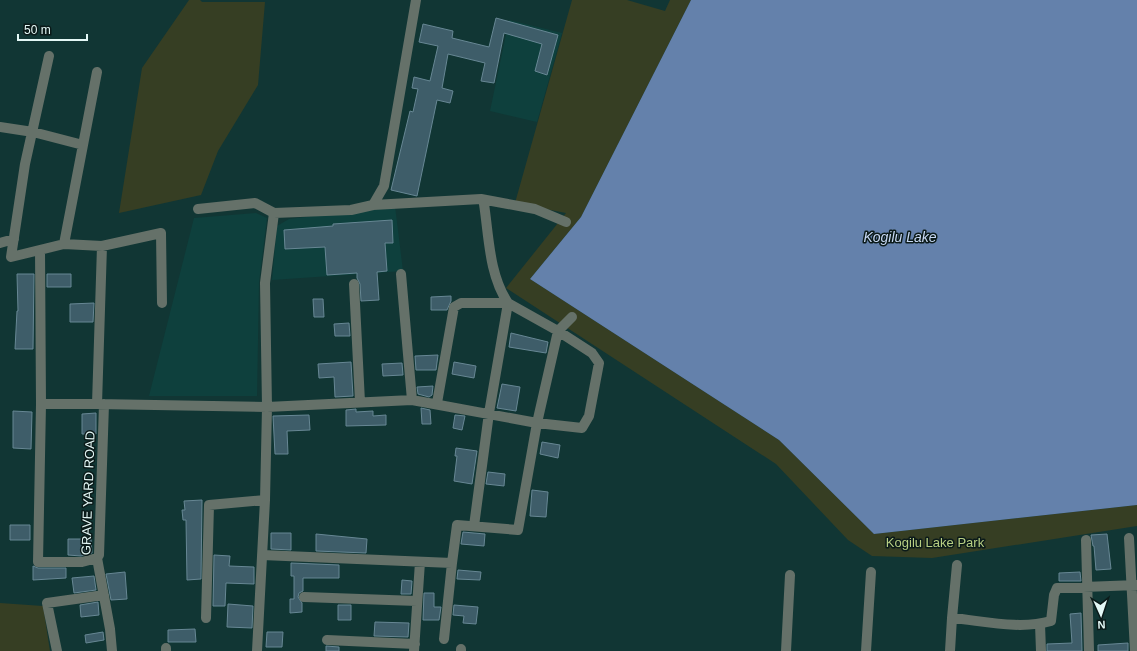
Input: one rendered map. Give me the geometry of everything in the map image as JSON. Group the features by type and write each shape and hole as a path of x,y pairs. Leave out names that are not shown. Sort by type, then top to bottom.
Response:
{"street":[{"path":"373,205 384,186 416,0"},
{"path":"49,56 25,164 11,257 64,244 102,246 161,234 162,303"},
{"path":"64,244 97,72"},
{"path":"0,127 32,132 83,145"},
{"path":"198,209 255,203 274,213 351,210 373,205 481,199 535,209 566,222"},
{"path":"41,404 267,407 412,400 437,403 537,423 582,428 589,416 599,363 592,353 558,331 508,303 501,293 495,278 484,204"},
{"path":"257,651 265,500 267,407 265,283 274,213"},
{"path":"0,243 14,239"},
{"name":"GRAVE YARD ROAD","path":"102,246 99,555 97,558 112,651"},
{"path":"40,250 41,404 38,562 82,562 97,558"},
{"path":"401,274 412,400"},
{"path":"354,284 360,402"},
{"path":"437,403 454,307 461,303 508,303"},
{"path":"474,526 489,413 508,303"},
{"path":"444,639 457,524 518,530 537,423 558,331 572,317"},
{"path":"206,618 209,505 265,500"},
{"path":"1129,538 1135,585 1135,651"},
{"path":"1086,540 1089,651"},
{"path":"262,556 452,563"},
{"path":"327,640 414,648 420,562"},
{"path":"950,651 957,565"},
{"path":"866,651 871,572"},
{"path":"786,651 790,575"},
{"path":"952,618 1026,625 1040,624 1051,621 1054,595 1057,588 1135,585"},
{"path":"57,651 47,602 104,595"},
{"path":"304,597 417,601"},
{"path":"1040,624 1041,651"}],"shaded area":[{"path":"509,20 562,33 537,122 490,111"},
{"path":"395,206 403,271 272,280 277,226 289,219"},
{"path":"256,213 267,218 259,282 257,396 149,396 194,218"}],"green space":[{"path":"189,0 200,0 202,2 265,2 258,85 218,151 201,195 119,213 142,68"},
{"name":"Kogilu Lake Park","path":"572,0 627,0 665,11 670,0 691,0 581,217 530,279 779,440 874,534 1137,505 1137,526 932,558 872,556 848,540 776,464 506,288 566,213 515,203"},
{"path":"0,603 43,606 50,651 0,651"}],"water":[{"name":"Kogilu Lake","path":"691,0 1137,0 1137,505 874,534 779,440 530,279 581,217"}],"building":[{"path":"496,18 558,35 547,75 535,71 542,44 504,33 494,83 481,81 485,63 448,54 442,88 453,91 450,103 437,100 417,196 391,190 410,111 413,112 418,89 412,88 414,77 430,81 438,46 419,42 423,24 453,31 452,38 489,47"},
{"path":"392,220 393,243 385,243 387,271 377,272 379,300 361,301 360,284 357,278 357,273 327,275 325,247 285,249 284,230 333,226 333,224"},
{"path":"17,274 34,274 33,349 15,349 18,311"},
{"path":"47,274 71,274 71,287 47,287"},
{"path":"451,296 451,301 447,310 431,310 431,297"},
{"path":"313,299 323,299 324,317 314,317"},
{"path":"94,303 93,322 70,322 70,304"},
{"path":"349,323 350,336 335,336 334,324"},
{"path":"511,333 548,342 546,353 509,347"},
{"path":"438,355 436,370 416,370 415,356"},
{"path":"351,362 353,396 335,397 334,377 319,378 318,364"},
{"path":"454,362 476,366 474,378 452,374"},
{"path":"402,363 403,375 383,376 382,364"},
{"path":"502,384 520,387 516,411 497,408"},
{"path":"433,386 432,395 429,397 418,394 417,387"},
{"path":"421,408 430,410 431,424 422,424"},
{"path":"356,409 356,412 373,411 373,416 386,415 386,425 346,426 346,410"},
{"path":"13,411 32,412 31,449 13,448"},
{"path":"96,413 96,434 82,434 82,414"},
{"path":"309,415 310,430 287,431 288,454 275,454 273,416"},
{"path":"455,415 465,416 462,430 453,428"},
{"path":"542,442 560,445 558,458 540,454"},
{"path":"456,448 477,451 472,484 454,481 457,456 455,456"},
{"path":"488,472 505,474 504,486 486,484"},
{"path":"532,490 548,492 546,517 530,516"},
{"path":"202,500 201,579 187,580 186,520 183,520 182,510 185,510 184,501"},
{"path":"10,525 30,525 30,540 10,540"},
{"path":"463,532 485,534 484,546 461,544"},
{"path":"271,533 291,533 291,550 271,549"},
{"path":"316,534 367,539 366,553 316,551"},
{"path":"1107,534 1111,569 1096,570 1094,546 1091,535"},
{"path":"68,539 91,539 92,553 81,556 68,555"},
{"path":"214,555 230,556 229,566 254,567 254,584 226,583 225,606 213,606"},
{"path":"291,563 339,565 339,578 303,578 303,591 299,593 298,597 302,603 302,612 290,613 290,599 294,599 294,576 291,576"},
{"path":"33,566 38,568 66,568 66,578 33,580"},
{"path":"458,570 481,572 480,580 457,579"},
{"path":"125,572 127,599 111,600 106,574"},
{"path":"1080,572 1081,581 1059,581 1059,573"},
{"path":"94,576 96,590 74,593 72,578"},
{"path":"402,580 412,581 411,594 401,594"},
{"path":"424,593 434,593 434,607 441,607 439,620 423,620"},
{"path":"98,602 99,615 81,617 80,605"},
{"path":"228,604 253,606 252,628 227,627"},
{"path":"338,605 351,605 351,620 338,620"},
{"path":"454,605 478,607 476,624 463,623 464,616 453,615"},
{"path":"1081,613 1082,651 1047,651 1047,644 1072,643 1070,614"},
{"path":"375,622 409,623 408,637 374,636"},
{"path":"195,629 196,642 168,642 168,630"},
{"path":"103,632 104,640 86,643 85,635"},
{"path":"267,632 283,632 282,647 266,647"},
{"path":"1128,643 1128,651 1098,651 1098,645"},
{"path":"326,646 339,647 339,651 326,651"}]}
